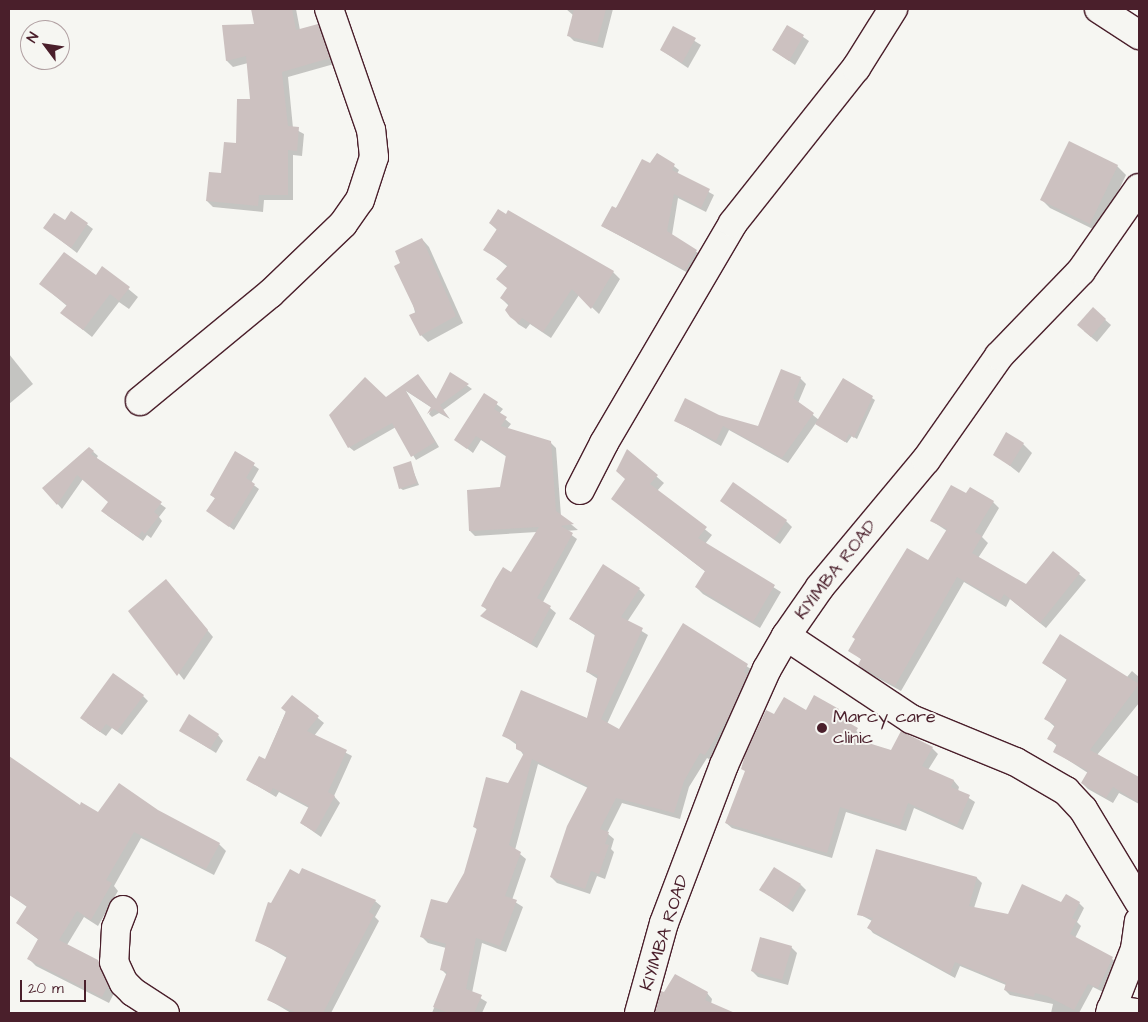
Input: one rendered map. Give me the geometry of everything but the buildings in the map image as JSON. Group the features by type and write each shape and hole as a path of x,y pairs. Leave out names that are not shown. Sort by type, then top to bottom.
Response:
{"street":[{"path":"140,401 270,294 343,224 360,200 374,157 371,130 329,9"},
{"path":"580,490 604,442 733,223 856,68 893,9"},
{"path":"1099,9 1139,35"},
{"name":"KIYIMBA ROAD","path":"639,1013 664,924 724,765 767,669 786,636 820,587 926,460 999,356 1081,271 1139,188"},
{"path":"786,636 911,719 1016,762 1066,792 1083,809 1139,902"},
{"path":"123,910 116,928 114,962 133,992 165,1013"},
{"path":"1137,1013 1110,1011 1135,948 1139,921"}],"place":[{"name":"Marcy care clinic","path":"822,728"}]}
